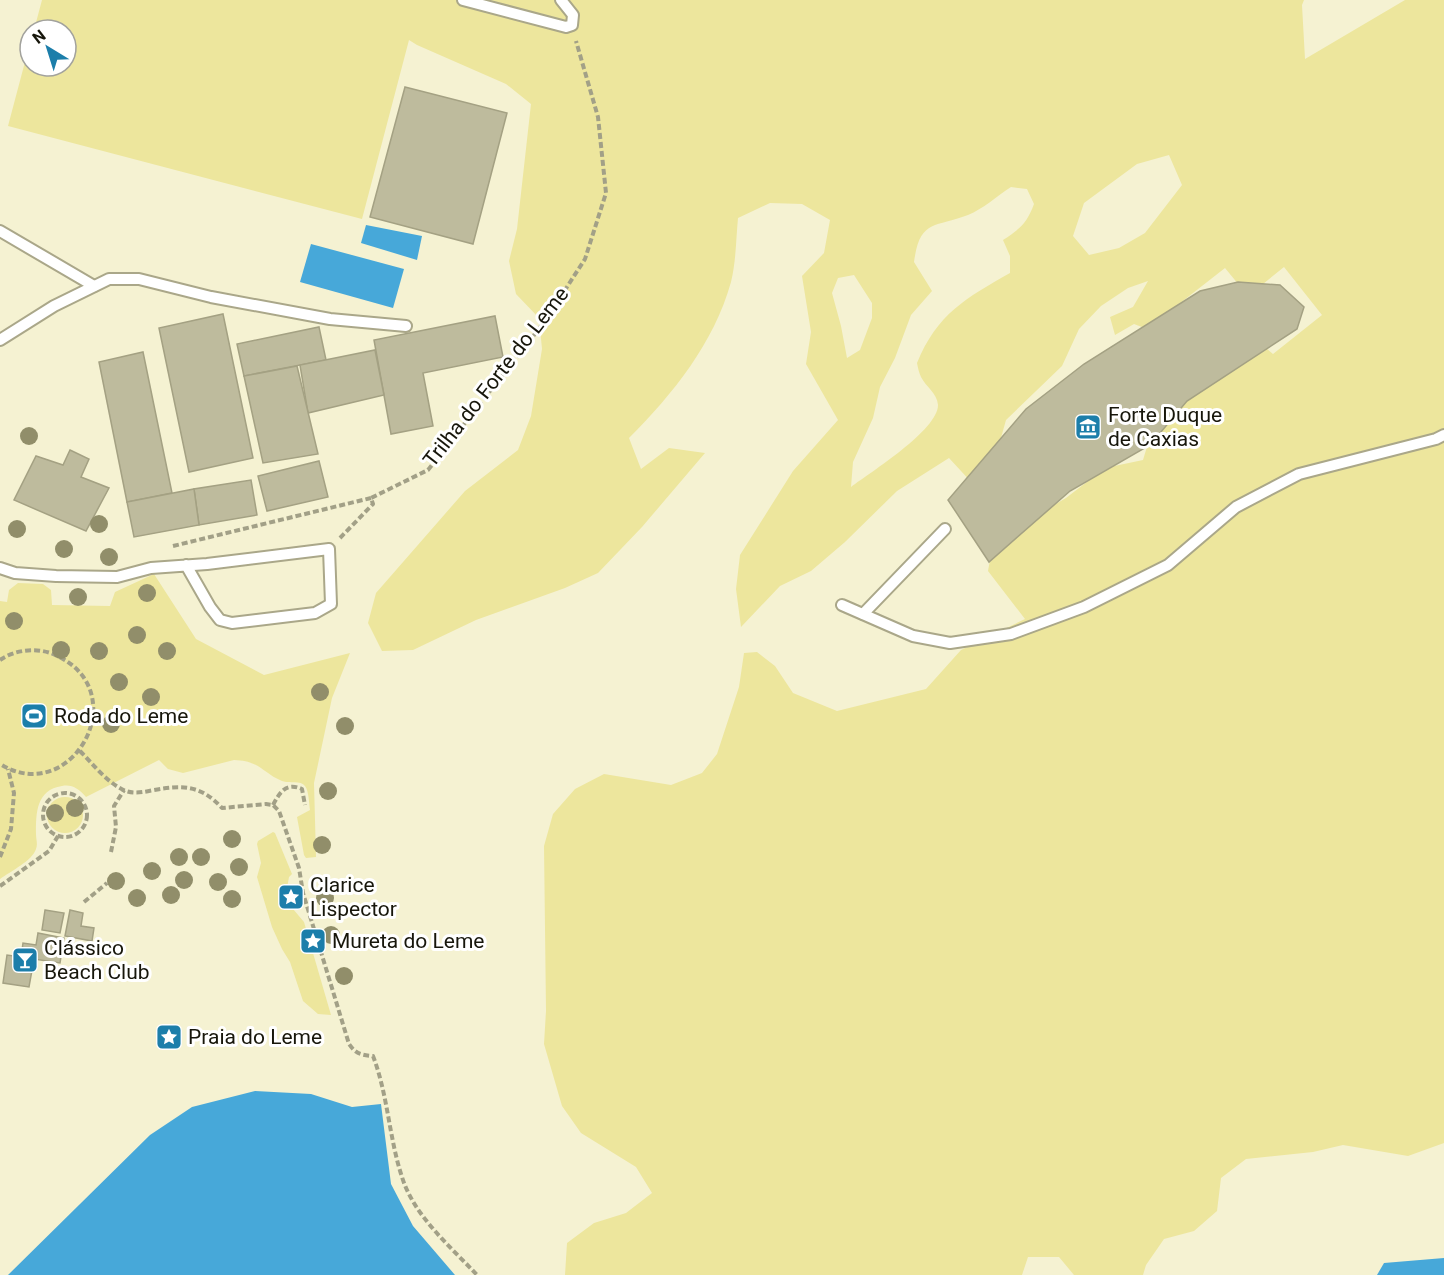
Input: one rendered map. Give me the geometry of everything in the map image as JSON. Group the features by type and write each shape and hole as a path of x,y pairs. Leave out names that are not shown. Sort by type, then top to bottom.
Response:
{"lane":[{"path":"463,0 561,27 572,25 573,15 561,0"},
{"path":"0,231 94,286"},
{"path":"0,340 54,306 109,279 139,279 211,297 330,319 406,326"},
{"path":"842,605 913,636 950,643 1011,634 1084,607 1168,565 1236,507 1299,474 1437,439 1444,435"},
{"path":"863,614 945,529"},
{"path":"0,567 15,573 117,576 151,568 186,565 207,564 329,549 331,604 315,613 232,623 220,620 186,565"}],"path":[{"name":"Trilha do Forte do Leme","path":"169,547 371,498 428,470 545,321 585,259 606,193 598,117 572,25"},
{"path":"329,549 373,504 371,498"},
{"path":"0,660 25,651 46,651 65,659 81,673 91,691 94,712 90,732 80,751 65,764 47,772 27,773 8,769 0,764"},
{"path":"80,751 99,771 124,790 136,793 173,787 201,790 211,796 222,808 273,805 279,811 299,868 303,893 349,1044 354,1052 373,1056 378,1068 402,1179 419,1212 477,1275"},
{"path":"0,857 11,829 14,793 8,769"},
{"path":"273,805 280,792 286,787 302,789 305,805"},
{"path":"111,852 116,826 114,806 124,790"},
{"path":"59,794 73,794 85,804 87,819 80,832 73,836 58,836 52,833 44,822 45,808 53,797 59,794"},
{"path":"0,886 50,851 58,836"},
{"path":"84,902 107,883"}],"shaded area":[{"path":"42,0 1304,0 1302,5 1305,59 1405,0 1444,0 1444,1143 1408,1156 1343,1145 1313,1152 1246,1159 1221,1178 1217,1211 1194,1231 1164,1239 1146,1265 1143,1275 1074,1275 1059,1257 1028,1257 1022,1275 565,1275 567,1243 594,1223 626,1213 652,1193 636,1167 581,1133 562,1106 544,1044 546,1011 544,846 553,814 575,789 604,774 671,785 702,773 717,754 739,687 744,653 757,652 775,666 793,693 837,711 926,689 961,650 1025,619 988,571 992,549 1011,530 1066,498 1105,468 1143,460 1149,440 1173,408 1258,341 1273,354 1322,315 1284,267 1248,296 1225,268 1147,329 1134,324 1115,335 1110,317 1133,307 1148,281 1128,288 1101,306 1079,329 1062,366 1006,420 997,452 973,484 949,458 897,491 845,542 811,571 780,586 741,627 736,589 740,555 793,471 838,420 806,364 811,332 802,276 824,253 830,220 802,204 770,203 738,218 731,282 714,326 703,347 676,385 629,438 641,469 669,448 705,453 642,527 598,573 565,588 476,620 413,650 382,651 368,623 376,593 465,491 518,450 531,416 542,349 539,318 516,294 509,261 517,229 531,104 506,84 409,40 362,219 8,126 21,78 78,78 78,18 37,18","holes":["1169,155 1182,185 1145,233 1119,248 1089,255 1073,236 1084,203 1137,164","1011,187 1027,189 1034,204 1022,225 1003,240 1010,256 1010,273 954,309 934,332 917,363 921,377 937,401 935,415 916,438 851,487 853,462 873,418 880,387 895,358 911,315 932,291 914,262 920,238 930,227 968,215","854,275 872,303 872,318 860,350 847,358 832,293 838,278"]},
{"path":"154,574 196,639 264,675 350,653 332,698 314,783 316,857 306,858 304,855 297,817 310,810 307,791 303,784 282,781 256,765 243,761 234,760 183,773 168,769 159,760 86,797 72,786 53,788 47,792 42,797 37,811 37,845 34,853 26,862 0,879 0,601 7,602 9,590 18,583 43,584 51,590 52,605 110,606 115,592"},
{"path":"65,797 77,803 83,815 77,827 65,833 53,827 47,815 53,803"},
{"path":"273,832 292,874 289,877 287,888 293,909 304,922 331,1015 318,1014 303,1001 290,962 272,927 257,877 261,863 257,844"}],"water":[{"path":"366,225 422,236 417,260 361,243"},
{"path":"311,244 404,269 393,308 300,282"},
{"path":"255,1091 311,1094 352,1107 381,1104 391,1184 413,1226 455,1275 8,1275 150,1135 192,1107"},
{"path":"1444,1258 1444,1275 1377,1275 1384,1263"}],"building":[{"path":"405,87 507,113 473,244 370,217"},
{"name":"Forte Duque de Caxias","path":"1238,282 1280,285 1304,307 1297,329 1187,401 1150,445 1070,491 989,562 948,500 1026,409 1084,364 1200,291"},
{"path":"223,314 253,458 189,472 159,328"},
{"path":"495,316 503,357 423,373 433,426 391,434 374,340"},
{"path":"319,327 326,360 244,376 237,344"},
{"path":"375,350 384,395 308,413 300,365"},
{"path":"143,352 172,493 127,502 99,362"},
{"path":"297,366 318,454 263,463 244,376"},
{"path":"70,450 89,459 81,477 109,488 86,531 14,500 36,456 63,465"},
{"path":"319,461 328,497 267,511 258,476"},
{"path":"251,480 257,515 199,525 194,489"},
{"path":"194,489 199,525 134,537 127,502"},
{"path":"45,910 64,913 60,933 42,930"},
{"path":"70,910 83,913 81,926 94,928 92,941 65,936"},
{"path":"38,933 64,938 60,963 34,959 29,987 3,983 7,955 21,957 23,943 36,945"}],"place":[{"name":"Forte Duque de Caxias","path":"1088,427"},
{"name":"Roda do Leme","path":"34,716"},
{"name":"Clarice Lispector","path":"291,897"},
{"name":"Mureta do Leme","path":"313,941"},
{"name":"Clássico Beach Club","path":"25,960"},
{"name":"Praia do Leme","path":"169,1037"}]}
